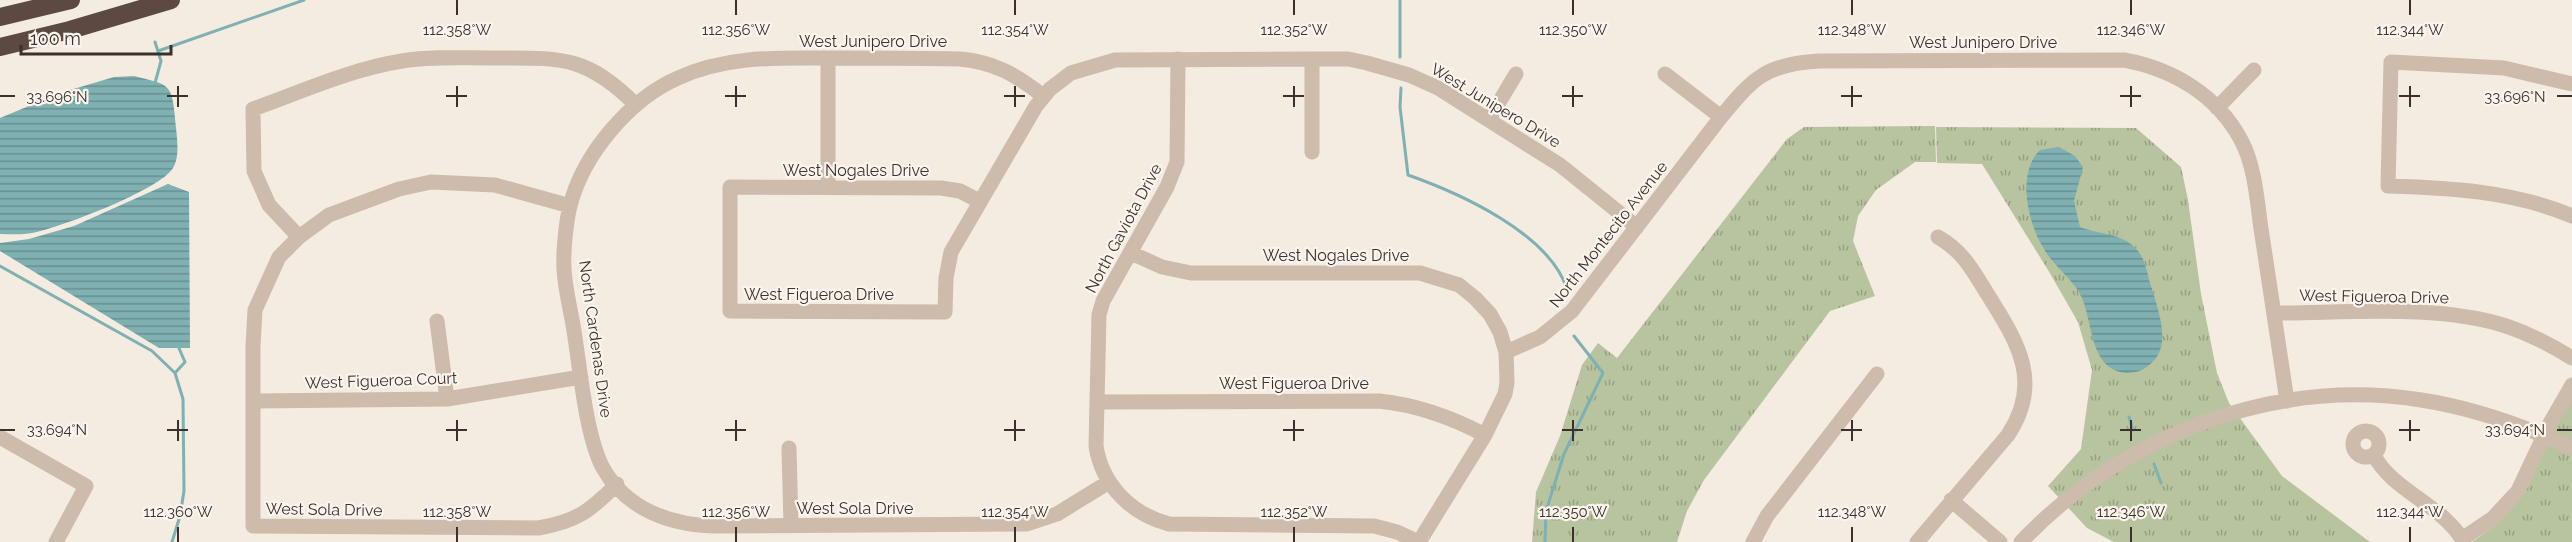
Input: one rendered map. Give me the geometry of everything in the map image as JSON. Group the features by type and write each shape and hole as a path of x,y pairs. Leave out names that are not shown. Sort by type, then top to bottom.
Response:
{"highway":[{"path":"0,17 71,0"},
{"path":"0,47 70,30 171,0"}],"street":[{"path":"299,237 268,205 254,171 253,109 374,67 401,61 433,58 537,58 570,62 605,76 636,105"},
{"path":"828,58 828,187"},
{"name":"West Junipero Drive","path":"636,105 676,78 720,63 748,59 972,60 1010,71 1044,96 1071,73 1103,62 1178,59 1348,60 1409,75 1438,87 1560,165 1637,227"},
{"name":"North Gaviota Drive","path":"1109,482 1101,467 1096,446 1099,315 1103,301 1175,169 1178,59"},
{"path":"1312,59 1312,152"},
{"name":"West Junipero Drive","path":"1721,117 1742,91 1762,74 1779,66 1819,61 2124,60 2149,65 2186,81 2217,108 2242,141 2249,164 2287,401"},
{"path":"2572,84 2504,68 2391,62 2388,186 2493,192 2548,206 2572,216"},
{"path":"2217,108 2254,70"},
{"path":"1489,119 1516,74"},
{"path":"1665,74 1721,117"},
{"path":"980,201 1030,115 1044,96"},
{"name":"North Cardenas Drive","path":"617,484 603,468 593,442 564,267 570,206 579,181 600,144 636,105"},
{"name":"North Montecito Avenue","path":"1506,352 1540,337 1561,323 1572,311 1721,117"},
{"path":"253,400 255,310 279,256 318,221 342,208 399,189 431,182 495,185 570,206"},
{"name":"West Nogales Drive","path":"729,311 730,188 940,188 960,192 980,201"},
{"name":"West Figueroa Drive","path":"729,311 945,312 946,278 951,252 980,201"},
{"path":"1917,542 2008,435 2019,418 2024,404 2025,373 2017,344 1971,266 1957,248 1938,237"},
{"name":"West Nogales Drive","path":"1131,253 1162,267 1191,273 1407,272 1440,278 1459,285 1490,314 1500,332 1506,352"},
{"name":"West Figueroa Drive","path":"2274,313 2422,313 2465,316 2519,331 2539,339 2572,358"},
{"path":"437,321 447,399"},
{"path":"1109,482 1134,509 1155,520 1169,524 1374,526 1397,532 1419,542 1485,435 1505,394 1506,352"},
{"path":"1753,542 1767,516 1877,374"},
{"name":"West Figueroa Court","path":"253,400 447,399 581,377"},
{"path":"2374,455 2380,468 2436,510 2463,541 2493,518 2517,491 2544,435 2572,385"},
{"path":"2021,542 2072,494 2134,454 2197,424 2228,414 2287,401 2362,396 2420,400 2486,414 2572,448"},
{"name":"West Sola Drive","path":"253,400 253,526 538,528 561,524 593,509 617,484 643,509 676,523 695,526 1027,524 1057,514 1109,482"},
{"name":"West Figueroa Drive","path":"1097,402 1379,401 1398,403 1438,413 1485,435"},
{"path":"0,437 86,486 56,542"},
{"path":"789,448 791,526"},
{"path":"1951,500 2000,542"}],"green space":[{"path":"1935,126 1936,162 1915,162 1876,190 1858,216 1853,241 1875,296 1830,311 1704,480 1687,511 1677,542 1532,542 1536,492 1560,436 1582,365 1598,343 1617,358 1787,139 1804,127"},
{"path":"1936,127 2136,128 2181,167 2201,294 2217,373 2229,403 2282,476 2370,542 2114,542 2087,528 2048,486 2081,449 2092,370 2078,322 1982,164 1937,163"},
{"path":"2572,397 2572,542 2472,542 2494,526"}],"water":[{"path":"134,76 161,83 166,86 172,97 177,143 177,157 173,168 149,187 85,216 32,233 0,234 0,118 60,93 114,77"},
{"path":"2059,147 2075,156 2083,167 2074,201 2080,227 2126,241 2138,251 2145,263 2160,317 2162,339 2156,358 2141,370 2126,373 2113,369 2104,362 2098,352 2079,292 2048,255 2033,226 2027,199 2028,172 2040,150"},
{"path":"168,184 189,192 190,348 159,348 0,251 0,243 29,239 74,226"}],"waterway":[{"path":"158,51 304,0"},
{"path":"1400,0 1400,57"},
{"path":"155,42 161,61 155,83"},
{"path":"1401,88 1400,107 1408,175 1476,204 1522,233 1542,250 1557,269 1567,289"},
{"path":"0,266 152,351 175,373 183,399 184,491 180,516 172,542"},
{"path":"1545,542 1546,511 1564,454 1603,373 1574,336"},
{"path":"175,373 185,362 178,346"},
{"path":"2129,417 2133,430"},
{"path":"2154,464 2161,483"}]}
